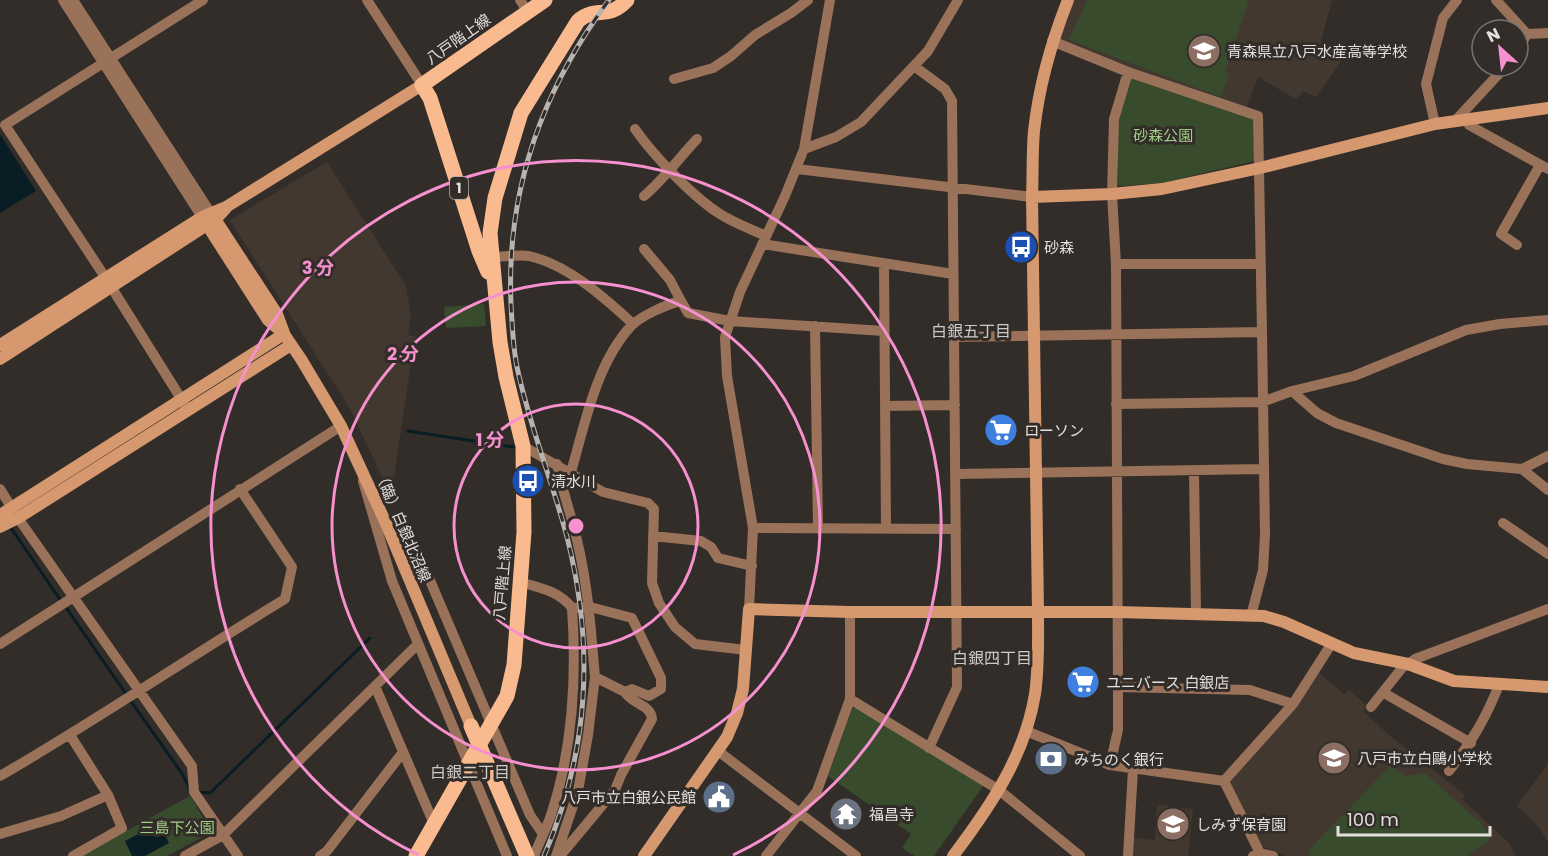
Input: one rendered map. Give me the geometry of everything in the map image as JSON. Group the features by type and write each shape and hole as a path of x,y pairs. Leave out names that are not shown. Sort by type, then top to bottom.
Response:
{"main road":[{"name":"八戸階上線","path":"495,290 479,251 430,99 422,85 524,6 545,0"},
{"name":"八戸階上線","path":"416,856 507,696 514,665 524,532 523,446 500,342 490,234 495,198 521,113 578,21 590,13 608,13 622,6 627,0"},
{"path":"471,726 527,856"}],"street":[{"path":"63,0 108,62 209,218"},
{"path":"73,0 108,62"},
{"path":"185,404 5,125 204,0"},
{"path":"0,345 108,282 422,85 367,0"},
{"path":"674,79 713,68 755,35 808,0"},
{"path":"644,856 727,737 737,713 743,689 753,528 727,376 725,337 740,291 797,170 804,149 830,0"},
{"path":"804,149 836,137 861,122 928,51 958,0"},
{"path":"953,856 977,825 1013,765 1026,731 1035,694 1038,663 1038,611 1032,197 1034,131 1042,80 1052,41 1068,0"},
{"path":"1435,124 1426,84 1443,18 1457,0"},
{"path":"1496,0 1512,18"},
{"path":"1530,34 1548,33"},
{"path":"1052,41 1128,72 1258,116 1263,570 1251,616"},
{"path":"914,66 945,89 952,101 957,687 929,748"},
{"path":"1110,765 1118,730 1116,264 1112,194 1114,119 1128,72"},
{"path":"1462,119 1496,78"},
{"path":"797,170 1032,197 1112,194 1162,189 1260,168 1435,124 1548,108"},
{"path":"1462,119 1544,167 1501,234 1517,244"},
{"path":"634,129 693,193 719,214 764,240 884,264 953,274"},
{"path":"644,196 698,139"},
{"name":"（臨）白銀北沼線","path":"209,218 277,314 288,340 341,426 384,519 471,726"},
{"path":"644,249 670,280 688,313 730,321 884,331"},
{"path":"492,257 529,256 565,271 611,303 633,324"},
{"path":"884,264 886,529"},
{"path":"1116,264 1260,264"},
{"path":"0,359 108,282"},
{"path":"570,472 596,386 618,343 633,324 669,304 681,301"},
{"path":"1116,404 1262,402 1292,391 1354,376 1466,330 1548,320"},
{"path":"815,326 818,529"},
{"path":"954,337 1262,332"},
{"path":"0,527 15,513 288,340"},
{"path":"1292,391 1317,413 1336,423 1443,459 1467,464 1521,469 1547,487"},
{"path":"886,406 955,405"},
{"path":"0,644 341,426"},
{"path":"523,446 603,492 648,503 654,509 652,583 659,603 675,627 695,644 746,650"},
{"path":"1521,469 1548,456"},
{"path":"358,460 392,581 507,856"},
{"path":"554,462 577,540 590,606 595,677 578,791 558,856"},
{"path":"956,474 1263,469"},
{"path":"1194,471 1197,613"},
{"path":"0,489 72,597 192,766 194,792 238,856"},
{"path":"0,776 70,735 285,599 292,567 240,489"},
{"path":"0,514 15,513"},
{"path":"384,519 406,537 426,571 531,815 543,834"},
{"path":"1503,523 1548,554"},
{"path":"753,528 956,529"},
{"path":"653,536 701,541 711,547 718,558 752,566"},
{"path":"520,582 551,591 564,599 572,608 574,666 570,734 550,817 534,856"},
{"path":"572,608 590,606 632,618 661,678 661,690 649,696 632,689 625,692"},
{"path":"749,609 850,612 1197,613 1264,616 1284,622 1354,652 1408,664 1454,681 1548,687"},
{"path":"1371,707 1415,659 1548,609"},
{"path":"766,856 817,791 850,699 850,612"},
{"path":"1224,781 1293,704 1332,643"},
{"path":"185,856 223,835 418,644"},
{"path":"558,856 615,790 652,719 652,713 628,698 625,692 595,677"},
{"path":"1449,771 1471,743 1485,719 1499,685"},
{"path":"375,686 434,824"},
{"path":"1118,687 1250,690 1293,704"},
{"path":"1384,693 1471,743"},
{"path":"850,699 999,790 1080,856"},
{"path":"1026,731 1110,765 1224,781"},
{"path":"70,735 108,795 122,828 73,856"},
{"path":"320,856 327,851 403,752"},
{"path":"718,752 855,856"},
{"path":"1128,856 1133,769"},
{"path":"1224,781 1257,855 1273,856"},
{"path":"0,834 61,816 108,795"}],"shaded area":[{"name":"青森県立八戸水産高等学校","path":"1068,0 1332,0 1320,45 1344,57 1316,97 1304,91 1296,99 1258,77 1245,112 1052,41"},
{"path":"327,162 406,286 411,316 408,335 415,336 391,497 351,410 231,222 231,219"},
{"name":"八戸市立白鷗小学校","path":"1319,673 1344,694 1349,690 1367,706 1363,711 1390,736 1465,795 1462,799 1509,843 1516,856 1286,856 1261,846 1230,780"},
{"path":"1548,764 1548,842 1538,826 1517,806"},
{"name":"しみず保育園","path":"1157,805 1193,809 1188,856 1131,856 1133,838 1155,840"}],"green space":[{"path":"1087,0 1249,0 1225,72 1229,74 1221,97 1069,40"},
{"name":"砂森公園","path":"1133,77 1251,117 1255,121 1256,158 1251,162 1161,183 1118,185 1118,120 1129,80"},
{"path":"484,304 486,326 446,328 444,307"},
{"path":"856,707 983,786 934,856 915,856 902,848 911,834 828,776 852,709"},
{"path":"1390,766 1405,776 1425,773 1482,824 1490,835 1488,842 1467,856 1310,856 1308,851"},
{"name":"三島下公園","path":"190,796 210,829 208,834 167,856 80,856"}],"water":[{"path":"0,134 36,191 0,213"},
{"path":"159,823 169,843 145,856 132,856 125,841"}],"waterway":[{"path":"408,431 514,447"},
{"path":"9,525 61,601"},
{"path":"65,606 126,694"},
{"path":"197,792 210,793 370,638"},
{"path":"130,700 183,775 191,791"}],"railway":[{"path":"544,856 571,777 578,738 583,699 582,619 567,537 517,367 511,304 511,262 522,182 533,143 547,106 565,70 585,34 609,0"}],"place":[{"name":"青森県立八戸水産高等学校","path":"1204,51"},
{"name":"砂森","path":"1021,247"},
{"name":"ローソン","path":"1001,430"},
{"name":"清水川","path":"528,481"},
{"name":"ユニバース 白銀店","path":"1083,682"},
{"name":"八戸市立白鷗小学校","path":"1334,758"},
{"name":"みちのく銀行","path":"1051,759"},
{"name":"八戸市立白銀公民館","path":"719,797"},
{"name":"福昌寺","path":"846,814"},
{"name":"しみず保育園","path":"1173,824"}],"district":[{"name":"白銀五丁目","path":"971,331"},
{"name":"白銀四丁目","path":"992,658"},
{"name":"白銀二丁目","path":"470,772"}]}
